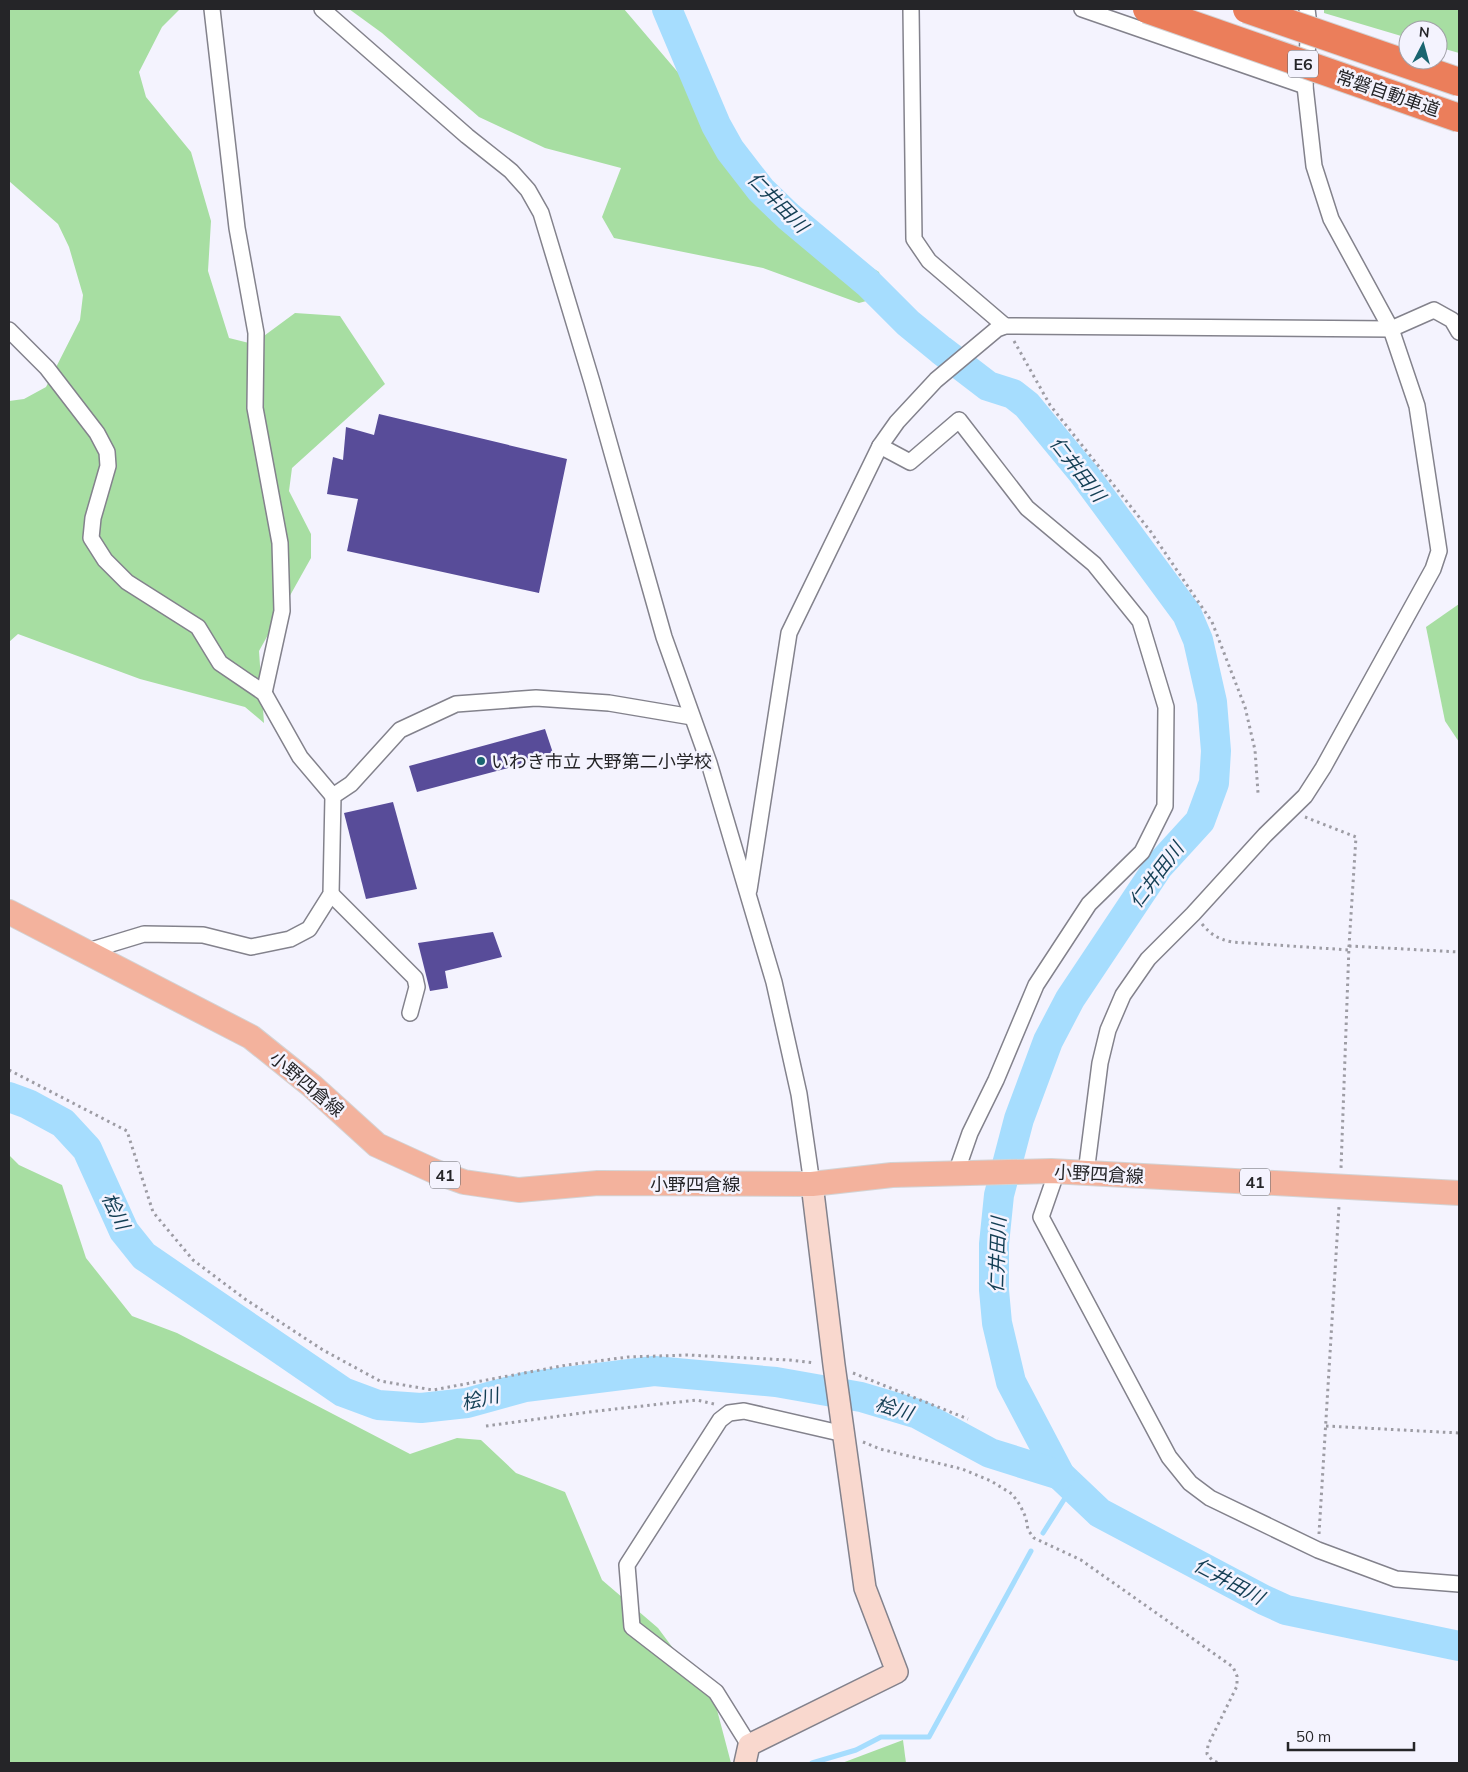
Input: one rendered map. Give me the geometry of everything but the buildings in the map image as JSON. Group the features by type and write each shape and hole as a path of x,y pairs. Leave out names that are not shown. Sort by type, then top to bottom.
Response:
{"highway":[{"name":"常磐自動車道","path":"1147,9 1459,118"},
{"name":"常磐自動車道","path":"1246,9 1459,82"}],"main road":[{"name":"小野四倉線","path":"9,912 88,951 251,1037 312,1086 377,1145 436,1172 464,1182 519,1190 598,1183 812,1184 892,1175 1054,1171 1459,1192"}],"street":[{"path":"212,9 237,228 256,333 255,408 280,542 282,611 264,693"},
{"path":"322,9 467,136 511,171 528,190 541,212 592,382 664,637 708,763 776,991 799,1094 865,1588 897,1672 747,1754 716,1692 632,1627 627,1565 720,1420 729,1413 744,1411 844,1434"},
{"path":"911,9 914,240 929,261 1001,327"},
{"path":"1082,9 1304,86"},
{"path":"1086,1173 1100,1063 1108,1030 1123,996 1148,959 1193,914 1265,835 1305,796 1323,768 1434,569 1439,551 1417,406 1391,329 1331,219 1314,166 1304,86 1309,25 1307,9"},
{"path":"748,895 789,633 880,446 897,422 936,380 1001,327 1391,329 1434,310 1452,320 1459,332"},
{"path":"9,330 47,368 97,433 108,452 108,466 93,518 91,538 105,560 127,582 198,627 220,663 264,693 300,757 334,796 331,894 310,928 290,939 251,947 203,935 144,934 88,951"},
{"path":"880,446 910,462 959,420 1027,508 1094,564 1140,621 1166,707 1165,806 1142,852 1089,904 1036,985 996,1080 970,1133 956,1174"},
{"path":"334,796 351,784 400,730 456,704 536,698 610,703 692,717"},
{"path":"331,894 415,978 417,987 410,1013"},
{"path":"1054,1171 1041,1217 1169,1457 1190,1483 1210,1498 1318,1550 1396,1579 1459,1584"}],"path":[{"path":"1001,327 1050,405 1151,532 1212,622 1245,707 1255,750 1258,793"},
{"path":"1290,811 1356,837 1349,948 1340,1186 1318,1550"},
{"path":"1193,914 1212,935 1232,942 1459,952"},
{"path":"9,1070 127,1131 153,1212 193,1260 245,1299 323,1350 380,1381 433,1390 567,1365 628,1357 687,1355 743,1357 834,1365 968,1419"},
{"path":"486,1426 697,1400 744,1411"},
{"path":"1326,1426 1459,1433"},
{"path":"844,1434 880,1449 962,1469 991,1481 1012,1494 1020,1505 1026,1518 1028,1530 1034,1538 1081,1560 1233,1667 1237,1676 1237,1686 1208,1745 1207,1754 1212,1760 1219,1763"}],"green space":[{"path":"9,9 180,9 162,27 139,72 146,97 191,152 211,221 208,271 229,338 253,344 295,313 340,316 385,384 292,468 289,491 311,534 311,558 259,651 264,723 245,707 140,679 18,634 9,642 9,401 24,399 46,387 80,320 83,295 69,247 58,224 9,181"},
{"path":"349,9 624,9 687,83 728,149 815,233 879,272 885,296 859,303 763,268 614,238 602,217 621,168 545,148 479,117 382,33"},
{"path":"1324,9 1459,9 1459,53 1448,50 1448,20 1398,20 1398,35 1324,13"},
{"path":"1459,604 1459,742 1445,721 1426,627"},
{"path":"9,1155 19,1165 62,1185 86,1258 132,1316 177,1333 410,1454 457,1438 481,1440 516,1473 565,1492 602,1580 658,1628 716,1706 731,1763 9,1763"},
{"path":"903,1740 906,1763 842,1763"}],"waterway":[{"name":"仁井田川","path":"667,9 716,125 730,150 761,190 788,216 868,283 908,323 941,350 988,386 1013,394 1027,405 1083,473 1187,614 1198,640 1212,702 1216,751 1214,783 1200,821 1158,867 1070,999 1048,1041 1019,1119 999,1195 994,1244 994,1290 997,1323 1011,1382 1060,1475 1100,1513 1286,1610 1459,1646"},
{"name":"桧川","path":"9,1097 28,1104 63,1123 87,1149 124,1231 144,1256 343,1392 378,1405 421,1408 467,1403 525,1387 654,1371 776,1382 861,1397 918,1414 990,1453 1060,1475"},
{"path":"1043,1533 1072,1487"},
{"path":"812,1763 856,1750 881,1737 929,1737 1031,1551"}],"place":[{"name":"いわき市立 大野第二小学校","path":"481,761"}]}
